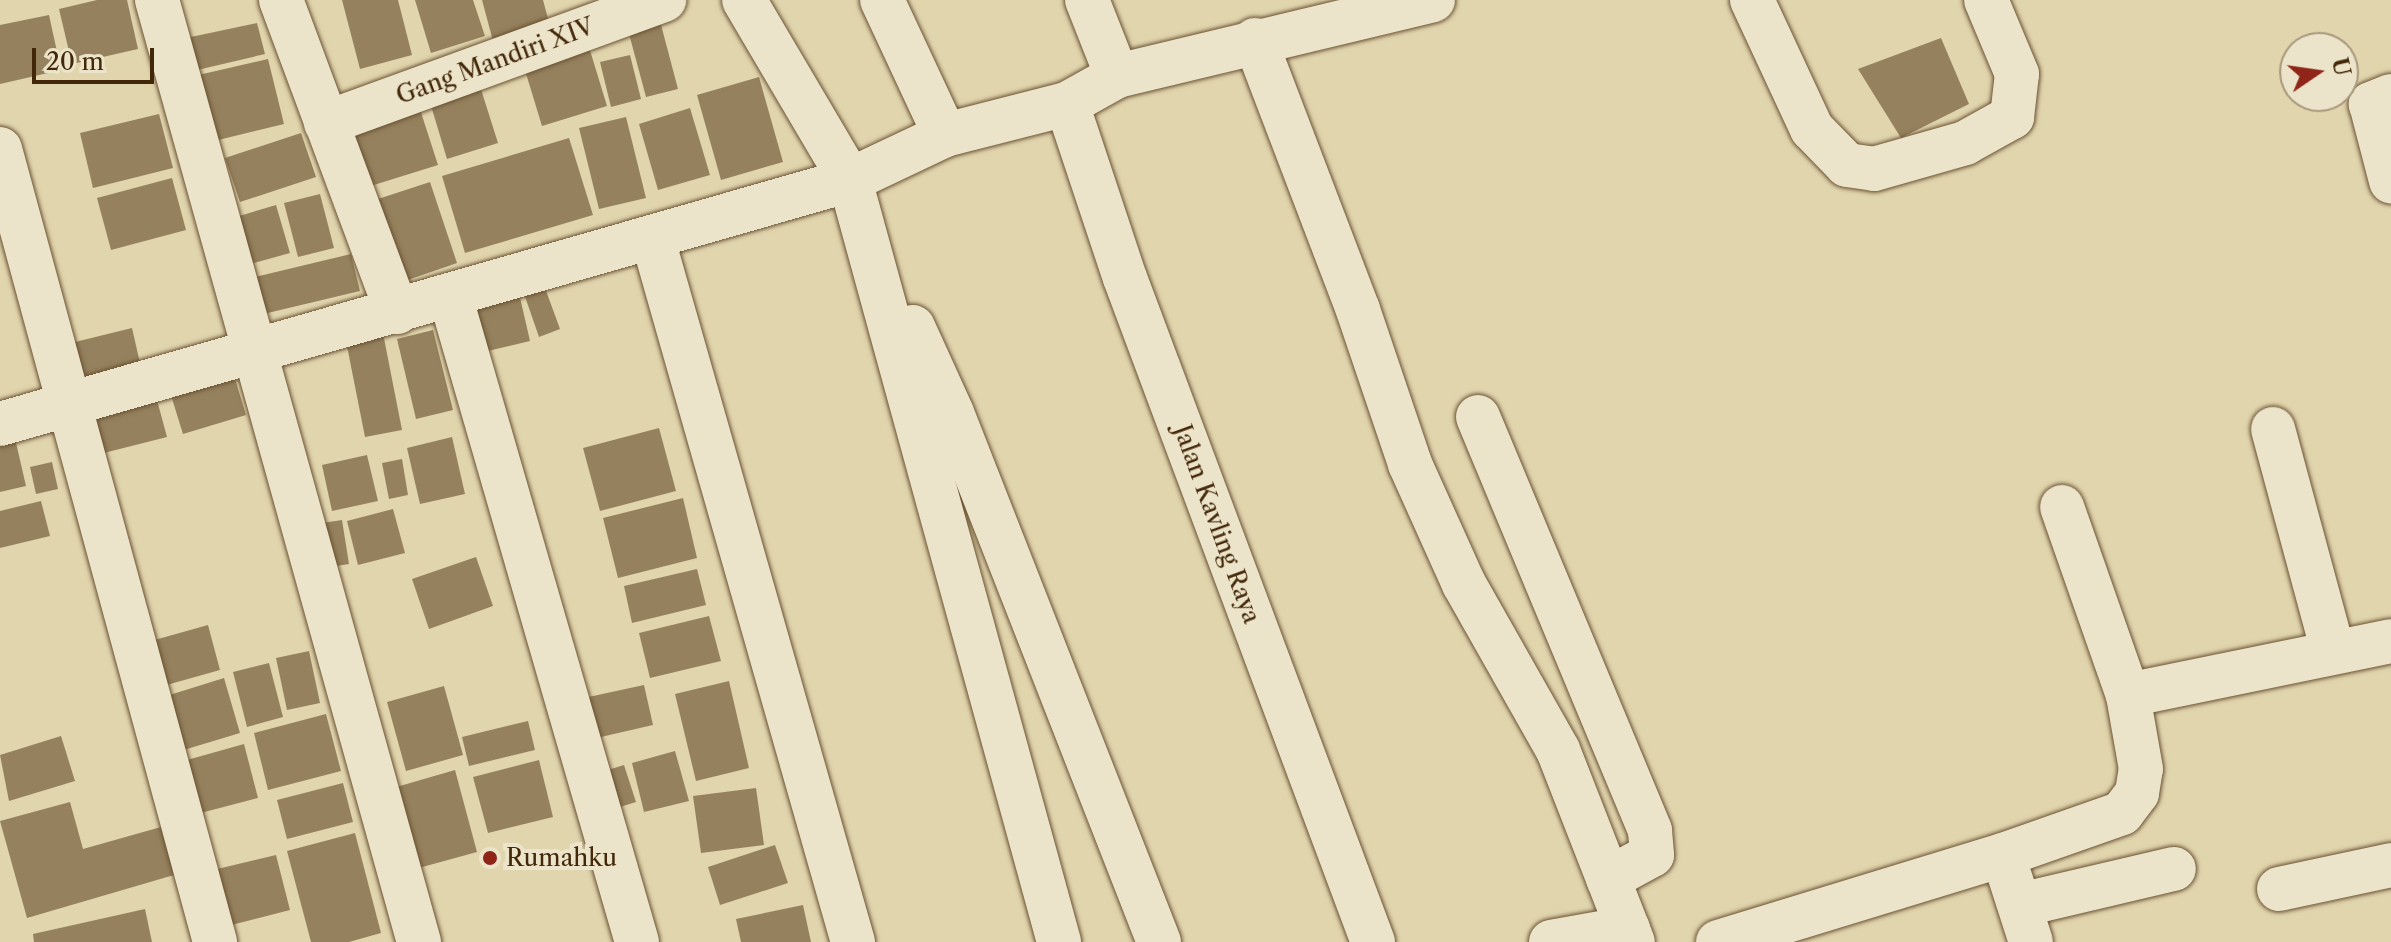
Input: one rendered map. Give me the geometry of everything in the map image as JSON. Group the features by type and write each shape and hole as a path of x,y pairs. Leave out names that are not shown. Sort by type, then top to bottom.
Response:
{"street":[{"path":"157,0 251,349 419,942"},
{"path":"281,0 397,312"},
{"name":"Gang Mandiri XIV","path":"326,123 664,0"},
{"path":"744,0 850,180 873,260 935,418 1159,942"},
{"path":"882,0 945,135"},
{"path":"1087,0 1117,76"},
{"path":"0,424 69,400 251,349 451,299 850,180 945,135 1067,104 1117,76 1255,40 1325,12 1433,0"},
{"path":"1752,0 1812,129 1847,165 1874,169 1965,143 2012,117 2017,74 1986,0"},
{"path":"1255,40 1358,310 1410,464 1464,584 1558,750 1630,935 1551,942"},
{"path":"2391,96 2371,104 2391,181"},
{"name":"Jalan Kavling Raya","path":"1067,104 1125,278 1373,942"},
{"path":"0,149 215,942"},
{"path":"653,240 853,942"},
{"path":"451,299 637,942"},
{"path":"1478,417 1650,831 1652,855 1608,879"},
{"path":"935,418 1059,942"},
{"path":"2273,429 2333,652"},
{"path":"1718,942 2003,855 2122,813 2137,793 2141,769 2128,695 2062,507"},
{"path":"2128,695 2391,641"},
{"path":"2003,855 2026,924 2174,869"},
{"path":"2279,889 2391,865"}],"building":[{"path":"97,0 127,0 138,49 72,64 59,9"},
{"path":"342,0 398,0 412,55 360,69"},
{"path":"415,0 473,0 485,36 431,53"},
{"path":"482,0 543,0 550,26 493,41"},
{"path":"49,15 61,70 0,84 0,25"},
{"path":"660,21 678,89 646,97 628,30"},
{"path":"257,23 265,54 193,71 186,38"},
{"path":"1941,38 1969,104 1901,138 1858,69"},
{"path":"589,47 607,106 542,126 524,67"},
{"path":"630,55 641,99 611,107 600,62"},
{"path":"268,59 284,124 210,142 194,76"},
{"path":"759,77 783,162 721,180 697,95"},
{"path":"479,83 498,143 447,159 429,99"},
{"path":"418,103 438,165 361,189 341,127"},
{"path":"690,108 710,175 658,190 639,124"},
{"path":"159,114 173,168 93,188 80,133"},
{"path":"626,117 646,198 599,209 579,128"},
{"path":"301,133 316,177 240,202 225,158"},
{"path":"569,138 593,215 465,253 442,176"},
{"path":"172,178 186,230 111,250 97,198"},
{"path":"430,182 457,263 402,282 375,200"},
{"path":"320,194 334,248 298,257 284,203"},
{"path":"276,205 290,253 239,267 226,220"},
{"path":"351,254 360,291 255,316 247,279"},
{"path":"541,277 560,329 539,337 521,285"},
{"path":"519,293 530,341 471,355 460,307"},
{"path":"132,328 140,363 76,380 67,344"},
{"path":"382,328 402,430 365,437 345,336"},
{"path":"433,330 453,410 416,419 397,339"},
{"path":"232,369 246,415 183,434 169,389"},
{"path":"154,389 167,437 92,456 80,408"},
{"path":"659,428 676,491 600,511 583,448"},
{"path":"14,434 26,486 0,492 0,437"},
{"path":"452,437 465,494 420,504 407,448"},
{"path":"367,455 378,501 332,511 322,465"},
{"path":"402,459 408,495 389,499 382,463"},
{"path":"52,462 58,489 36,494 30,467"},
{"path":"683,498 697,558 618,578 603,518"},
{"path":"41,501 50,536 0,548 0,511"},
{"path":"393,509 405,553 358,565 347,521"},
{"path":"342,520 349,564 317,569 309,525"},
{"path":"476,557 493,606 429,629 412,579"},
{"path":"697,569 706,605 632,623 624,586"},
{"path":"709,616 721,661 650,678 639,633"},
{"path":"208,625 220,670 163,686 151,641"},
{"path":"309,651 320,703 287,710 276,658"},
{"path":"269,663 283,717 247,727 233,672"},
{"path":"224,678 240,733 177,752 160,698"},
{"path":"729,681 749,768 696,781 675,694"},
{"path":"644,685 653,725 579,742 570,701"},
{"path":"444,686 463,755 406,771 387,702"},
{"path":"326,714 341,771 268,790 254,733"},
{"path":"528,721 535,750 469,766 462,737"},
{"path":"61,736 75,781 9,801 0,755"},
{"path":"244,744 258,798 193,815 180,762"},
{"path":"675,751 689,801 644,812 632,763"},
{"path":"539,760 553,817 488,833 473,777"},
{"path":"624,765 636,802 604,812 592,775"},
{"path":"455,770 477,852 415,869 393,788"},
{"path":"343,783 353,822 287,839 277,800"},
{"path":"756,788 764,845 701,853 693,796"},
{"path":"70,802 83,849 161,827 174,875 27,918 0,821"},
{"path":"355,833 381,933 349,942 311,942 287,851"},
{"path":"775,845 788,883 720,905 708,867"},
{"path":"276,855 290,910 223,927 209,871"},
{"path":"803,905 811,942 741,942 736,919"},
{"path":"145,909 152,942 34,942 33,934"}],"place":[{"name":"Rumahku","path":"490,858"}]}
